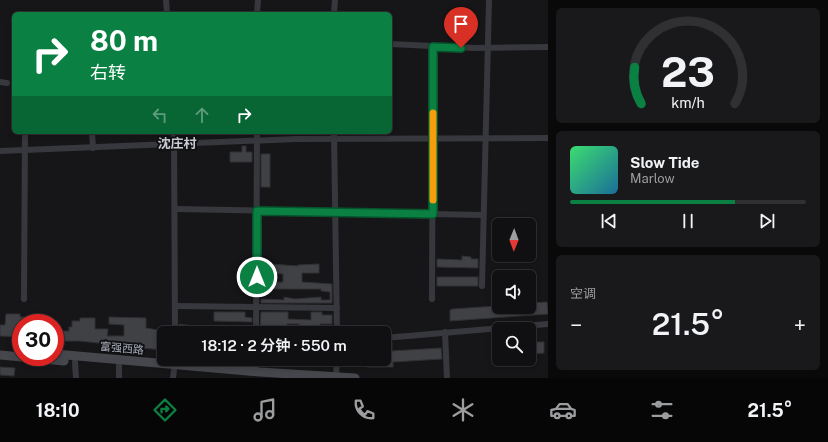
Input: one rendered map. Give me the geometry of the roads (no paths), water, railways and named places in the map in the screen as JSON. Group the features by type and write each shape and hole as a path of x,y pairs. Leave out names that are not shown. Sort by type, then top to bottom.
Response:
{"main road":[{"path":"0,350 12,351"},
{"name":"富强西路","path":"0,355 119,366 255,371 355,378"},
{"name":"富强西路","path":"64,355 264,378"}],"street":[{"path":"166,0 167,12"},
{"path":"257,12 258,0"},
{"path":"334,12 335,0"},
{"path":"482,286 489,0"},
{"path":"392,44 433,47 548,47"},
{"path":"432,299 433,47"},
{"path":"24,299 25,134"},
{"path":"92,134 93,148"},
{"path":"174,134 176,209 176,326"},
{"path":"256,326 257,134"},
{"path":"334,135 337,326"},
{"path":"0,151 174,145 334,135 433,138 548,138"},
{"path":"176,209 483,215"},
{"path":"176,306 337,308"},
{"path":"391,337 548,324"},
{"path":"445,332 447,378"},
{"path":"75,362 76,378"},
{"path":"119,366 119,378"},
{"path":"255,366 255,371"},
{"path":"339,366 343,378"}],"district":[{"name":"沈庄村","path":"177,143"}]}
